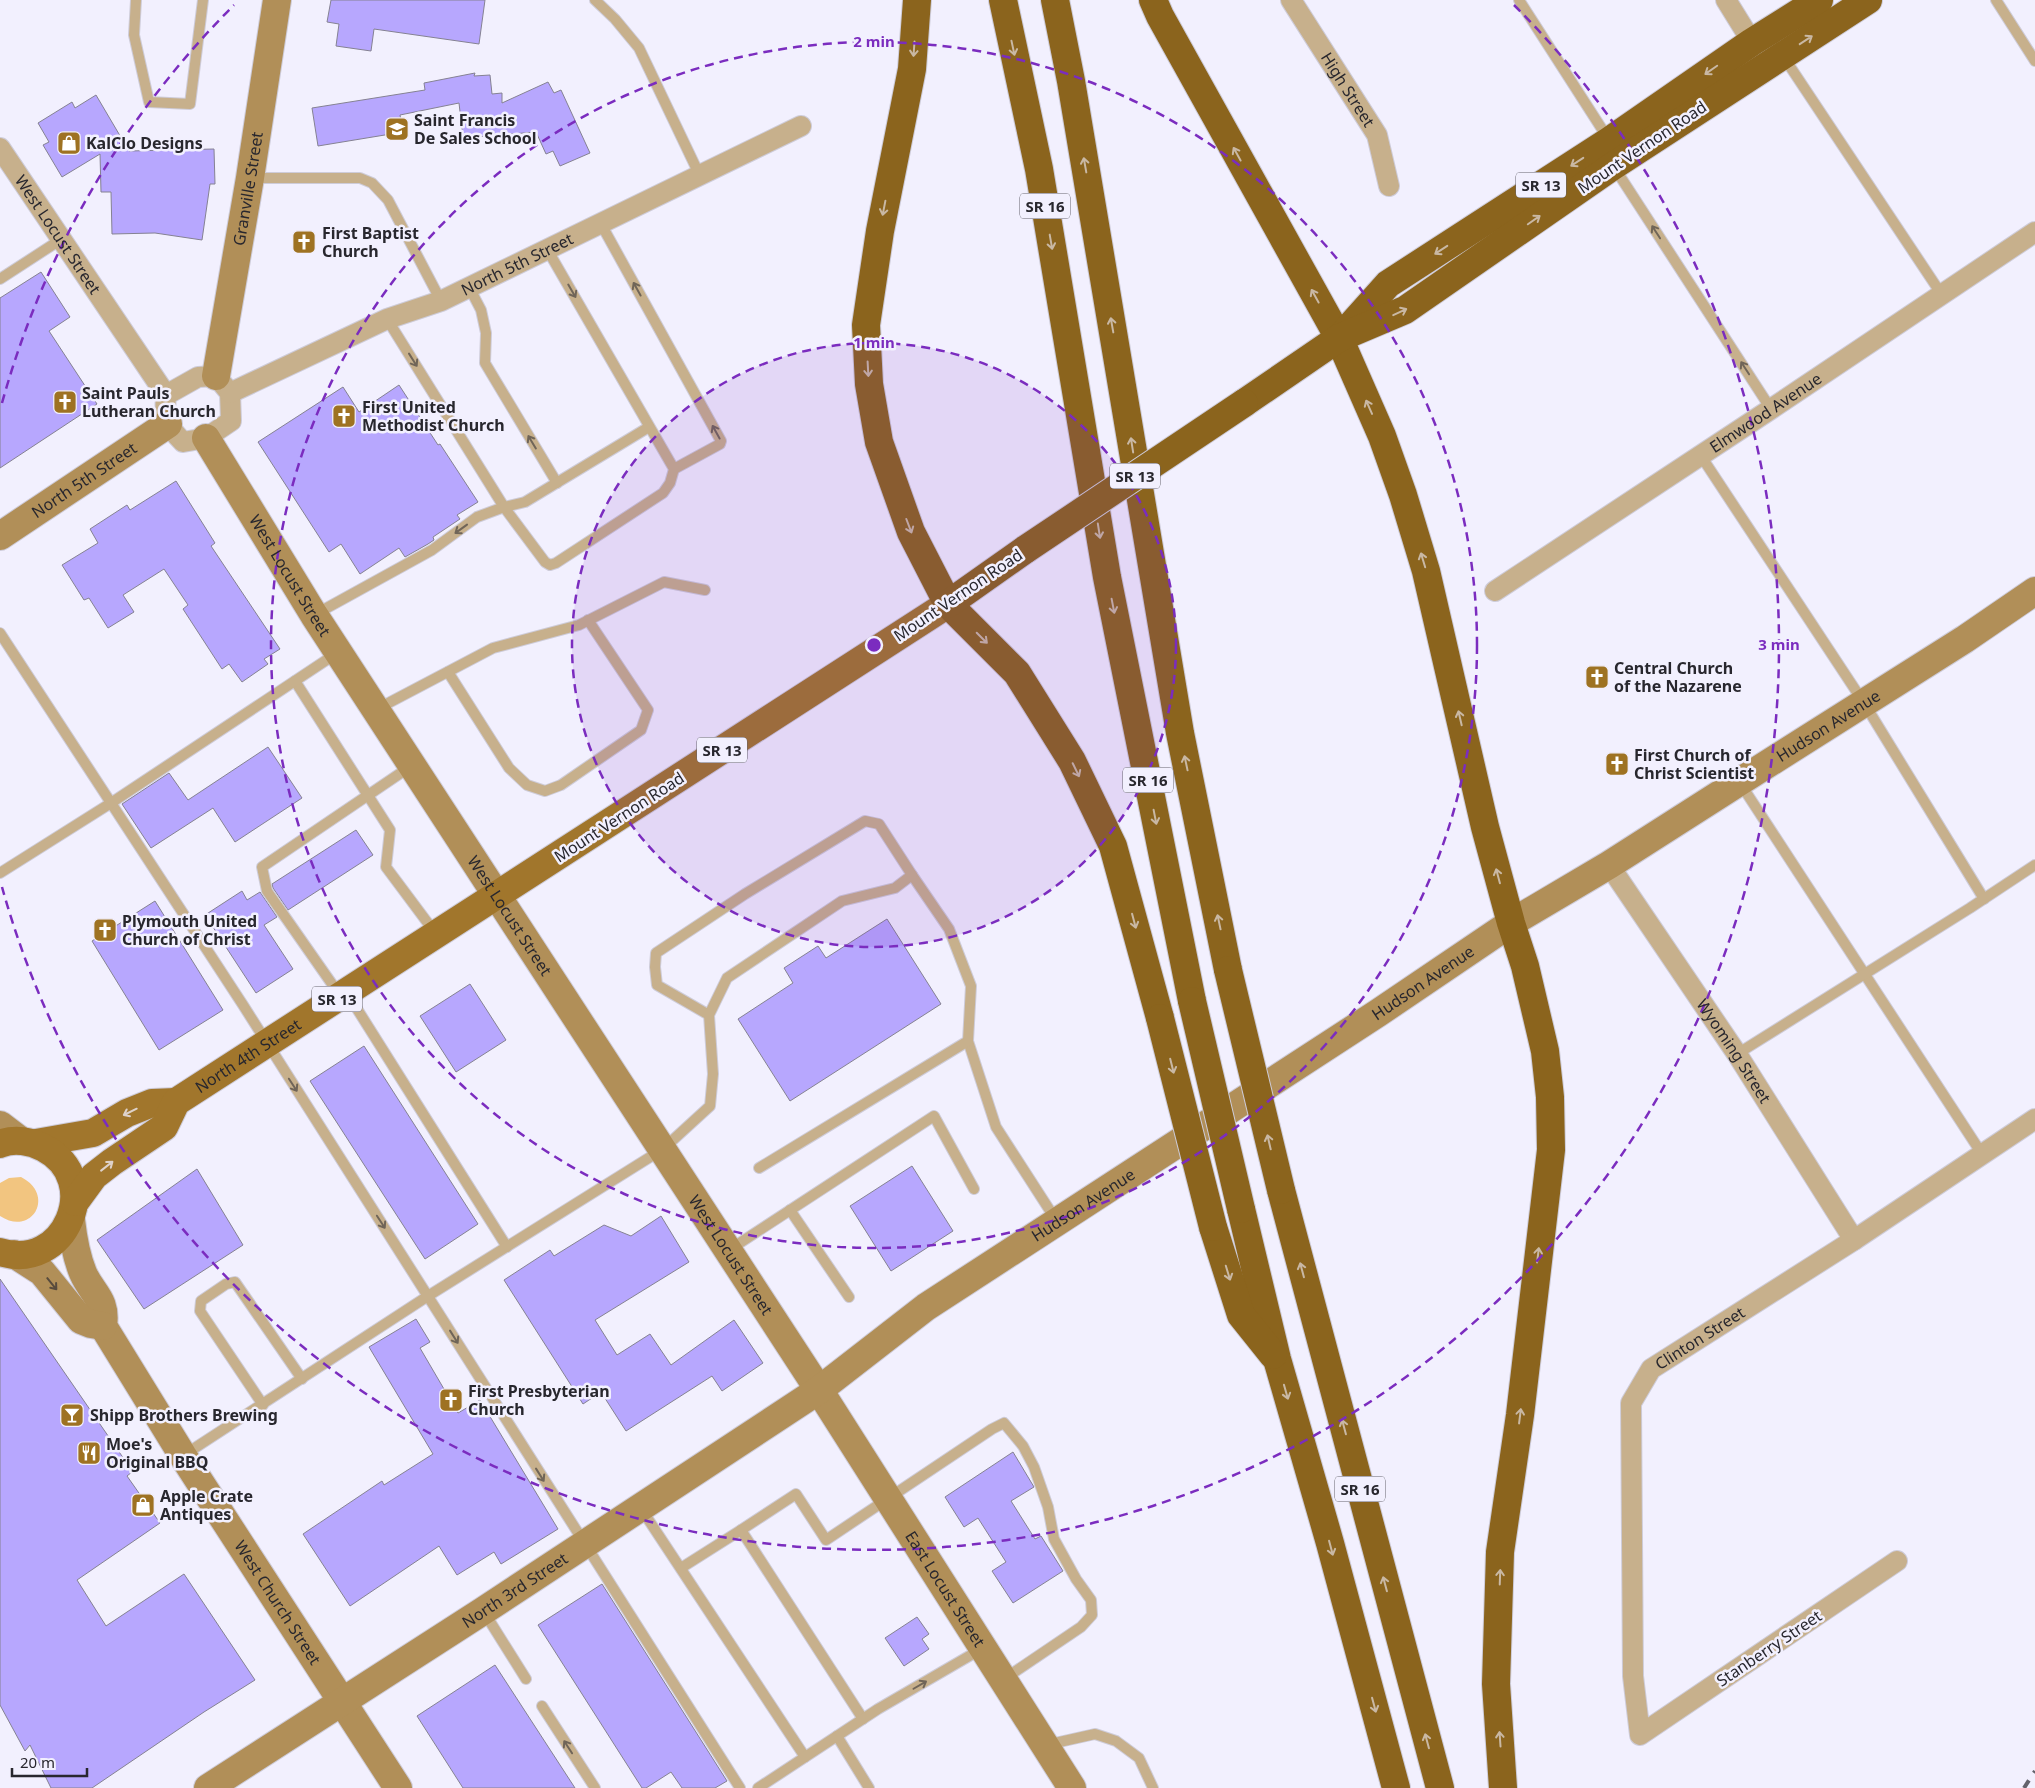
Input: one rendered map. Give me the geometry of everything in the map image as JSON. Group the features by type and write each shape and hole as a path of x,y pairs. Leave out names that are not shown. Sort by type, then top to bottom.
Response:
{"highway":[{"path":"917,0 912,68 880,230 866,326 869,384 879,442 911,532 948,604 1017,673 1072,761 1113,846 1160,1018 1213,1227 1241,1315 1277,1359"},
{"name":"SR 16","path":"1003,0 1039,169 1107,577 1192,1001 1277,1359 1330,1543 1396,1788"},
{"name":"SR 16","path":"1055,0 1071,81 1180,733 1228,970 1281,1190 1440,1788"},
{"path":"1153,0 1160,16 1339,338 1382,436 1403,495 1426,571 1485,827 1511,923 1525,966 1544,1051 1550,1097 1550,1150 1520,1415 1500,1552 1496,1684 1503,1788"},
{"name":"Mount Vernon Road","path":"948,604 1026,549 1244,404 1339,338 1405,310 1611,153 1752,42 1819,0"},
{"name":"Mount Vernon Road","path":"1611,153 1782,55 1868,0"}],"main road":[{"name":"Mount Vernon Road","path":"497,896 948,604"},
{"name":"North 4th Street","path":"14,1138 93,1133 127,1113 152,1103 176,1102 497,896"},
{"name":"North 4th Street","path":"7,1253 31,1253 47,1246 61,1236 73,1211 94,1176 164,1127 176,1102"},
{"path":"14,1138 53,1152 66,1166 73,1184 73,1211"}],"street":[{"name":"Granville Street","path":"223,385 250,178 277,0"},
{"name":"High Street","path":"1291,0 1377,135 1389,186"},
{"path":"1726,0 1752,42"},
{"name":"North 5th Street","path":"223,385 388,319 441,301 801,126"},
{"name":"West Locust Street","path":"0,148 60,240 166,395"},
{"name":"Elmwood Avenue","path":"1495,590 1701,456 2035,232"},
{"path":"198,377 223,385 231,421 206,438 183,442 170,429 168,424 166,395 198,377"},
{"name":"North 5th Street","path":"0,536 168,424"},
{"name":"West Locust Street","path":"206,438 338,653 819,1390"},
{"name":"Hudson Avenue","path":"819,1390 926,1307 1378,1013 1511,923 1609,865 1964,639 2035,591"},
{"name":"Wyoming Street","path":"1609,865 1737,1054 1854,1240"},
{"name":"Clinton Street","path":"1640,1735 1633,1676 1631,1402 1650,1369 1854,1240 2035,1119"},
{"name":"West Church Street","path":"73,1211 74,1244 83,1274 100,1302 104,1313 103,1326 183,1456 398,1788"},
{"path":"7,1253 42,1272 81,1320 103,1326"},
{"name":"East Locust Street","path":"819,1390 1072,1788"},
{"name":"North 3rd Street","path":"208,1788 483,1611 819,1390"},
{"name":"Stanberry Street","path":"1640,1735 1897,1560"}],"lane":[{"path":"136,0 134,35 149,102 190,104 203,0"},
{"path":"596,0 616,19 639,48 700,176"},
{"path":"1519,0 1611,153 1771,409"},
{"path":"1996,0 2035,61"},
{"path":"1782,55 1942,295"},
{"path":"250,178 360,178 372,183 388,200 441,301"},
{"path":"388,319 504,507 545,562 550,565 556,564 663,493 670,483 674,470 721,442 601,224"},
{"path":"0,279 60,240"},
{"path":"548,249 674,470"},
{"path":"469,287 481,310 486,333 485,363 557,483"},
{"path":"314,615 432,550 477,517 525,502 650,427"},
{"path":"1701,456 1864,703 1984,899"},
{"path":"376,710 494,648 579,625 664,582 705,590"},
{"path":"448,672 509,768 527,785 545,791 561,785 641,730 648,710 588,620"},
{"path":"0,633 267,1044 740,1788"},
{"path":"0,872 111,803 338,653"},
{"path":"295,681 390,830 386,867 436,935"},
{"path":"412,765 262,867 267,891 343,994 507,1247"},
{"path":"1739,782 1982,1154"},
{"path":"709,1015 657,985 656,954 745,894 865,821 879,824 949,929 971,986 968,1041 996,1127 1057,1222"},
{"path":"1737,1054 2035,865"},
{"path":"183,1456 428,1296 663,1149 710,1106 713,1074 709,1015 727,978 842,901 896,888 912,875"},
{"path":"760,1168 968,1041"},
{"path":"728,1250 934,1116 974,1189"},
{"path":"790,1210 849,1296"},
{"path":"263,1405 200,1311 201,1301 226,1284 235,1282 302,1379"},
{"path":"681,1568 796,1494 826,1540 992,1428 1004,1423 1023,1446 1041,1484 1054,1539 1076,1579 1091,1600 1092,1615 1081,1627 1004,1679"},
{"path":"640,1507 805,1757"},
{"path":"740,1530 863,1719"},
{"path":"483,1611 526,1679"},
{"path":"758,1788 863,1719 984,1648"},
{"path":"542,1706 595,1788"},
{"path":"1045,1746 1095,1734 1116,1741 1139,1758 1152,1788"},
{"path":"837,1736 869,1788"}],"shaded area":[{"path":"21,1177 31,1185 37,1194 38,1203 36,1211 30,1218 22,1221 12,1221 0,1216 0,1183 9,1178"}],"building":[{"path":"331,0 485,0 479,44 374,29 371,51 336,46 339,24 327,22"},
{"path":"475,73 474,76 490,75 492,94 502,93 502,103 548,82 554,93 561,90 590,153 560,166 553,151 546,154 536,132 463,138 459,103 400,115 403,132 318,146 312,108 425,90 424,83"},
{"path":"96,95 129,151 214,149 215,184 210,184 202,240 155,233 112,234 111,192 101,192 100,154 62,177 43,145 49,142 38,123 72,102 75,108"},
{"path":"41,272 70,317 49,331 97,404 0,468 0,298"},
{"path":"399,385 478,502 457,515 460,519 433,537 434,540 428,544 405,557 399,548 360,574 341,544 329,552 258,442 343,387 359,412"},
{"path":"176,481 215,543 211,546 280,649 264,659 268,664 242,682 229,664 222,669 183,609 188,605 164,569 123,595 134,612 108,628 89,598 84,600 62,565 98,543 90,529 127,505 130,510"},
{"path":"268,747 302,798 235,842 213,808 151,848 122,804 169,773 188,800"},
{"path":"356,830 373,855 288,910 272,884"},
{"path":"242,891 247,900 260,892 277,917 264,925 293,969 256,993 205,915"},
{"path":"155,901 223,1010 159,1050 92,941"},
{"path":"887,919 941,1004 790,1101 738,1019 793,983 784,968 818,946 826,958"},
{"path":"470,984 506,1040 456,1072 420,1016"},
{"path":"364,1046 478,1224 425,1259 310,1081"},
{"path":"912,1166 953,1231 891,1271 850,1206"},
{"path":"197,1169 243,1245 144,1309 97,1240"},
{"path":"661,1216 689,1262 595,1320 617,1355 650,1334 671,1365 734,1320 763,1363 722,1391 712,1376 626,1431 601,1392 583,1404 504,1280 550,1250 554,1256 604,1225 631,1236"},
{"path":"0,1279 124,1459 132,1472 127,1476 160,1523 77,1580 106,1626 184,1574 255,1680 92,1788 51,1788 30,1745 25,1751 0,1705"},
{"path":"416,1319 430,1342 420,1348 458,1413 480,1400 558,1529 501,1564 494,1552 457,1575 439,1546 350,1606 303,1534 382,1481 384,1485 433,1454 369,1347"},
{"path":"1013,1452 1034,1487 1011,1501 1035,1539 1041,1536 1063,1571 1013,1603 992,1571 1006,1562 978,1518 964,1527 945,1497"},
{"path":"602,1584 727,1781 715,1788 682,1788 671,1772 646,1788 642,1788 538,1625"},
{"path":"917,1617 929,1634 922,1639 929,1649 904,1666 885,1638"},
{"path":"495,1665 575,1788 463,1788 417,1716"}],"railway":[{"path":"2024,1788 2035,1771"}],"place":[{"name":"Saint Francis De Sales School","path":"397,129"},
{"name":"KalClo Designs","path":"69,143"},
{"name":"First Baptist Church","path":"304,242"},
{"name":"Saint Pauls Lutheran Church","path":"65,402"},
{"name":"First United Methodist Church","path":"344,416"},
{"name":"Central Church of the Nazarene","path":"1597,677"},
{"name":"First Church of Christ Scientist","path":"1617,764"},
{"name":"Plymouth United Church of Christ","path":"105,930"},
{"name":"First Presbyterian Church","path":"451,1400"},
{"name":"Shipp Brothers Brewing","path":"72,1415"},
{"name":"Moe's Original BBQ","path":"89,1453"},
{"name":"Apple Crate Antiques","path":"143,1505"}]}
